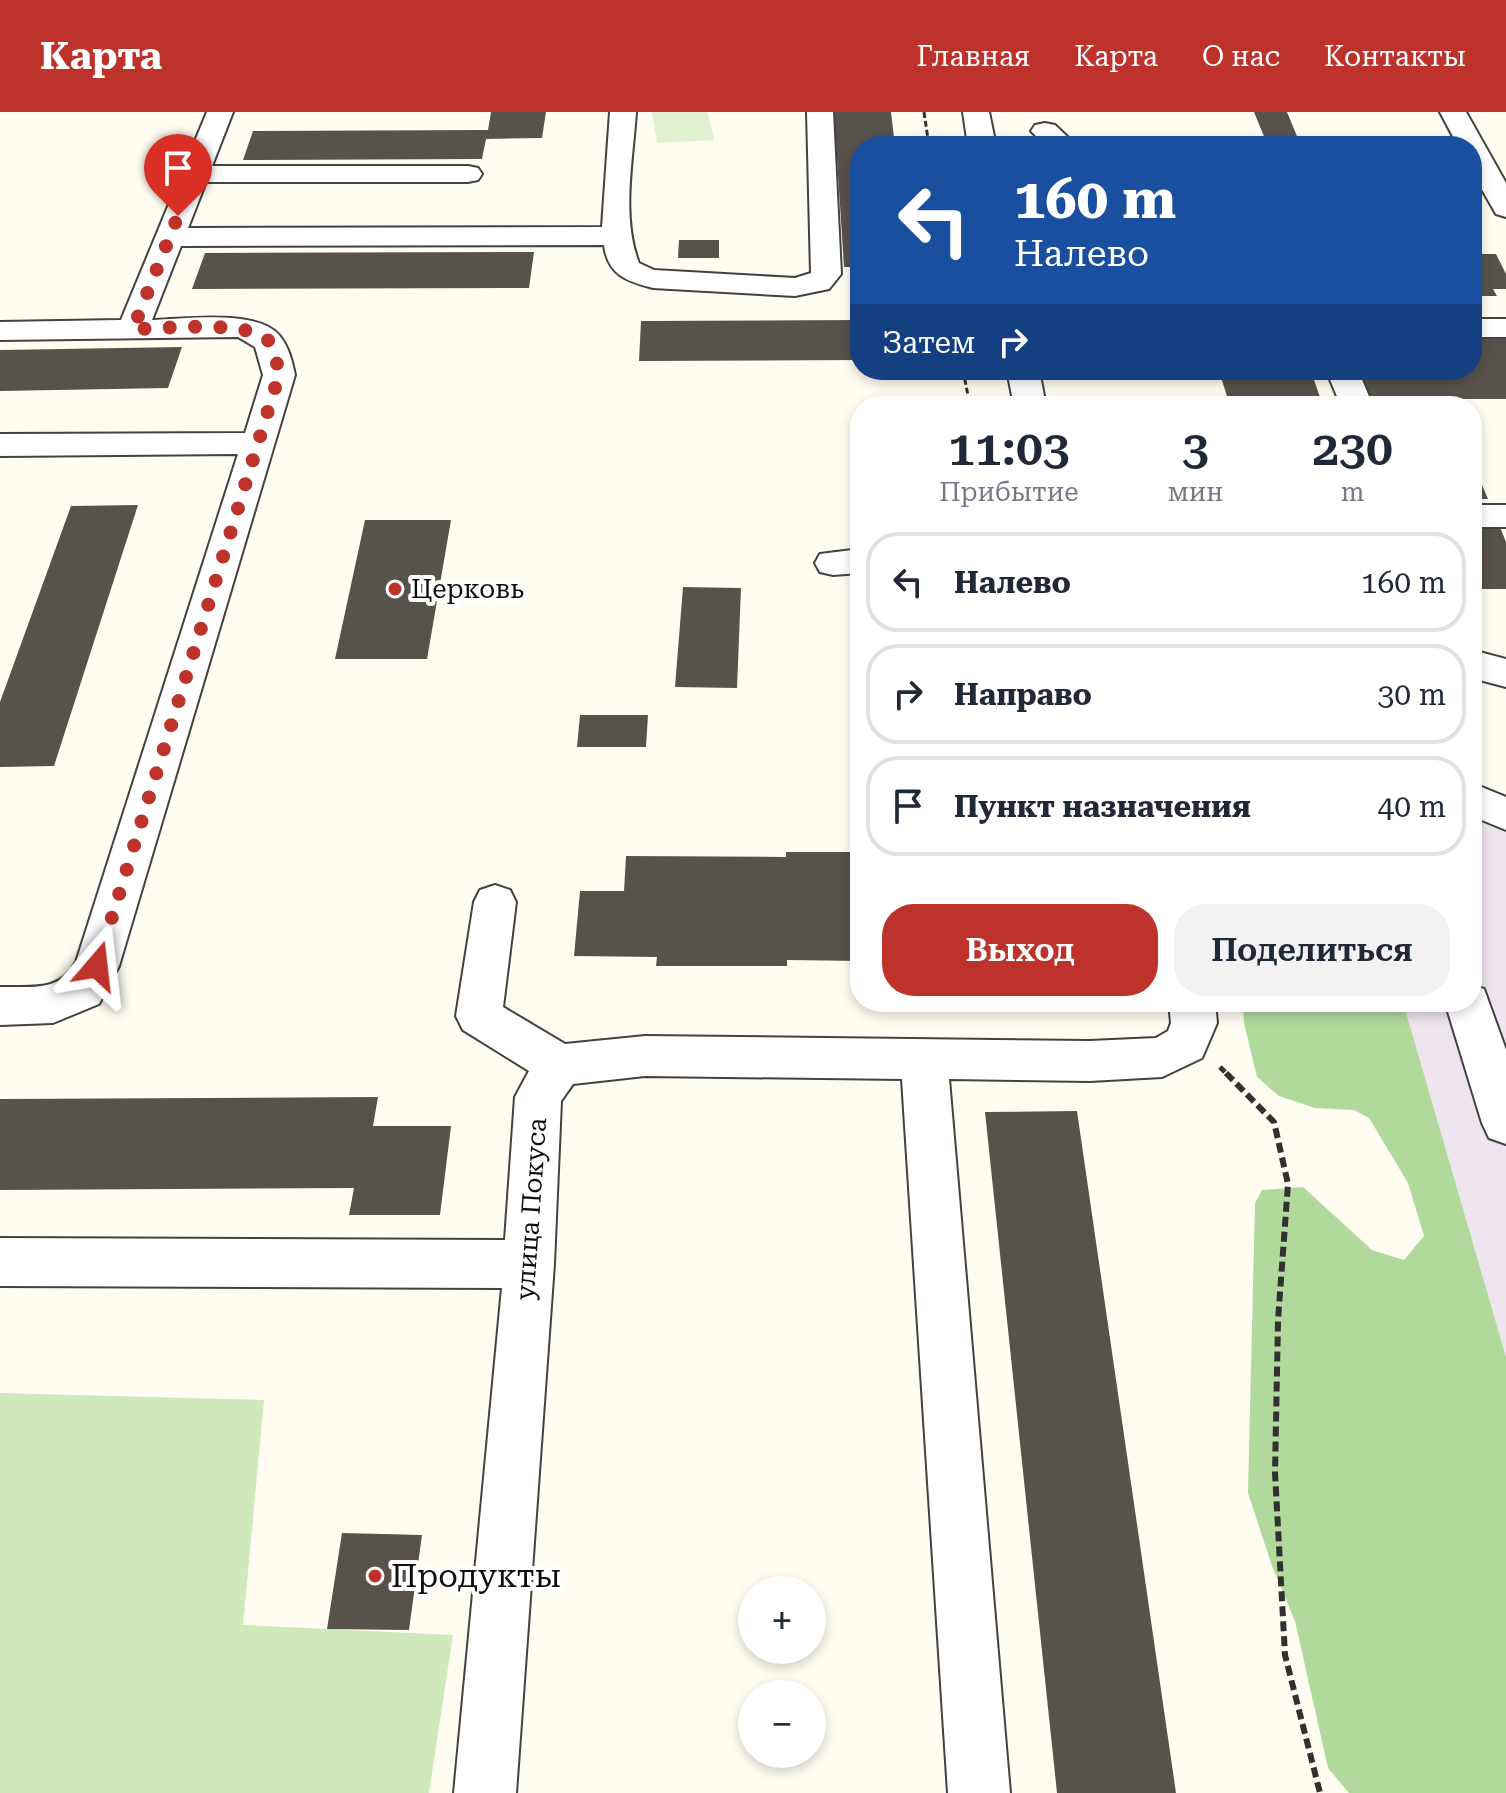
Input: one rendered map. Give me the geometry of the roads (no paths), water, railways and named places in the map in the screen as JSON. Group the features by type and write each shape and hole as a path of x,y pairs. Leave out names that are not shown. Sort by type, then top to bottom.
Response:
{"street":[{"path":"133,329 220,112"},
{"path":"623,112 615,236 626,267 634,274 653,279 795,287 818,283 826,274 820,112"},
{"path":"976,112 980,136"},
{"path":"1453,112 1466,136"},
{"path":"1482,164 1506,208"},
{"path":"195,174 468,174"},
{"path":"170,237 615,236"},
{"path":"0,331 240,328 260,333 272,345 279,375 97,966 83,991 63,1000 53,1004 0,1006"},
{"path":"1482,328 1506,328"},
{"path":"0,445 259,443"},
{"path":"1482,516 1506,516"},
{"path":"1482,667 1506,673"},
{"path":"1482,803 1506,814"},
{"path":"495,902 479,1016 559,1065 645,1056 1132,1060 1162,1057 1189,1023"},
{"path":"1471,1012 1506,1123"},
{"path":"924,1058 979,1793"},
{"name":"улица Покуса","path":"485,1793 529,1264 538,1097 559,1065"},
{"path":"0,1262 529,1264"}],"place":[{"name":"Церковь","path":"395,589"},
{"name":"Продукты","path":"375,1576"}]}
